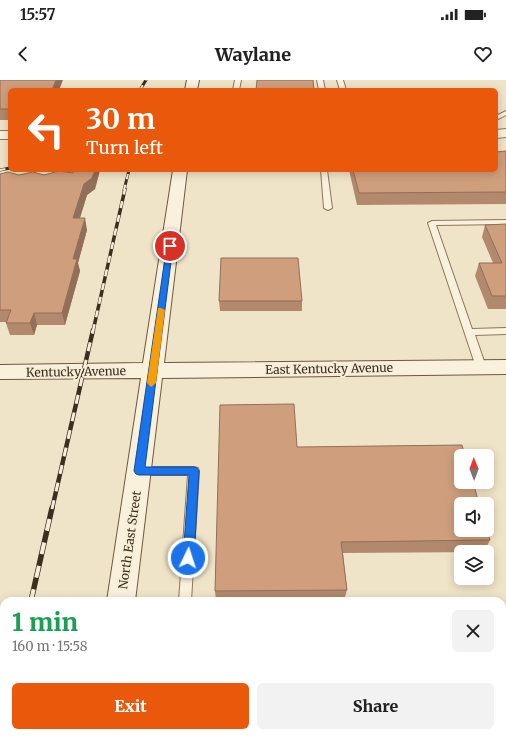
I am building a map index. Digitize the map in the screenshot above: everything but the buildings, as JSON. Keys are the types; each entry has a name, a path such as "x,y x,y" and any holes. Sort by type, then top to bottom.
{"main road":[{"name":"North East Street","path":"122,597 180,172"},
{"name":"East Kentucky Avenue","path":"153,371 506,367"},
{"name":"Kentucky Avenue","path":"0,372 153,371"}],"lane":[{"path":"324,172 328,208"},
{"path":"481,367 432,223 506,222"},
{"path":"469,332 506,331"},
{"path":"139,471 194,471 186,597"}],"railway":[{"path":"141,88 146,80"},
{"path":"0,170 8,168"},
{"path":"124,190 128,172"},
{"path":"93,331 125,189"},
{"path":"52,509 93,330"},
{"path":"32,597 52,508"}],"slow traffic":[{"path":"151,383 161,310"}],"route":[{"path":"170,246 139,471 194,471 188,558"}]}
